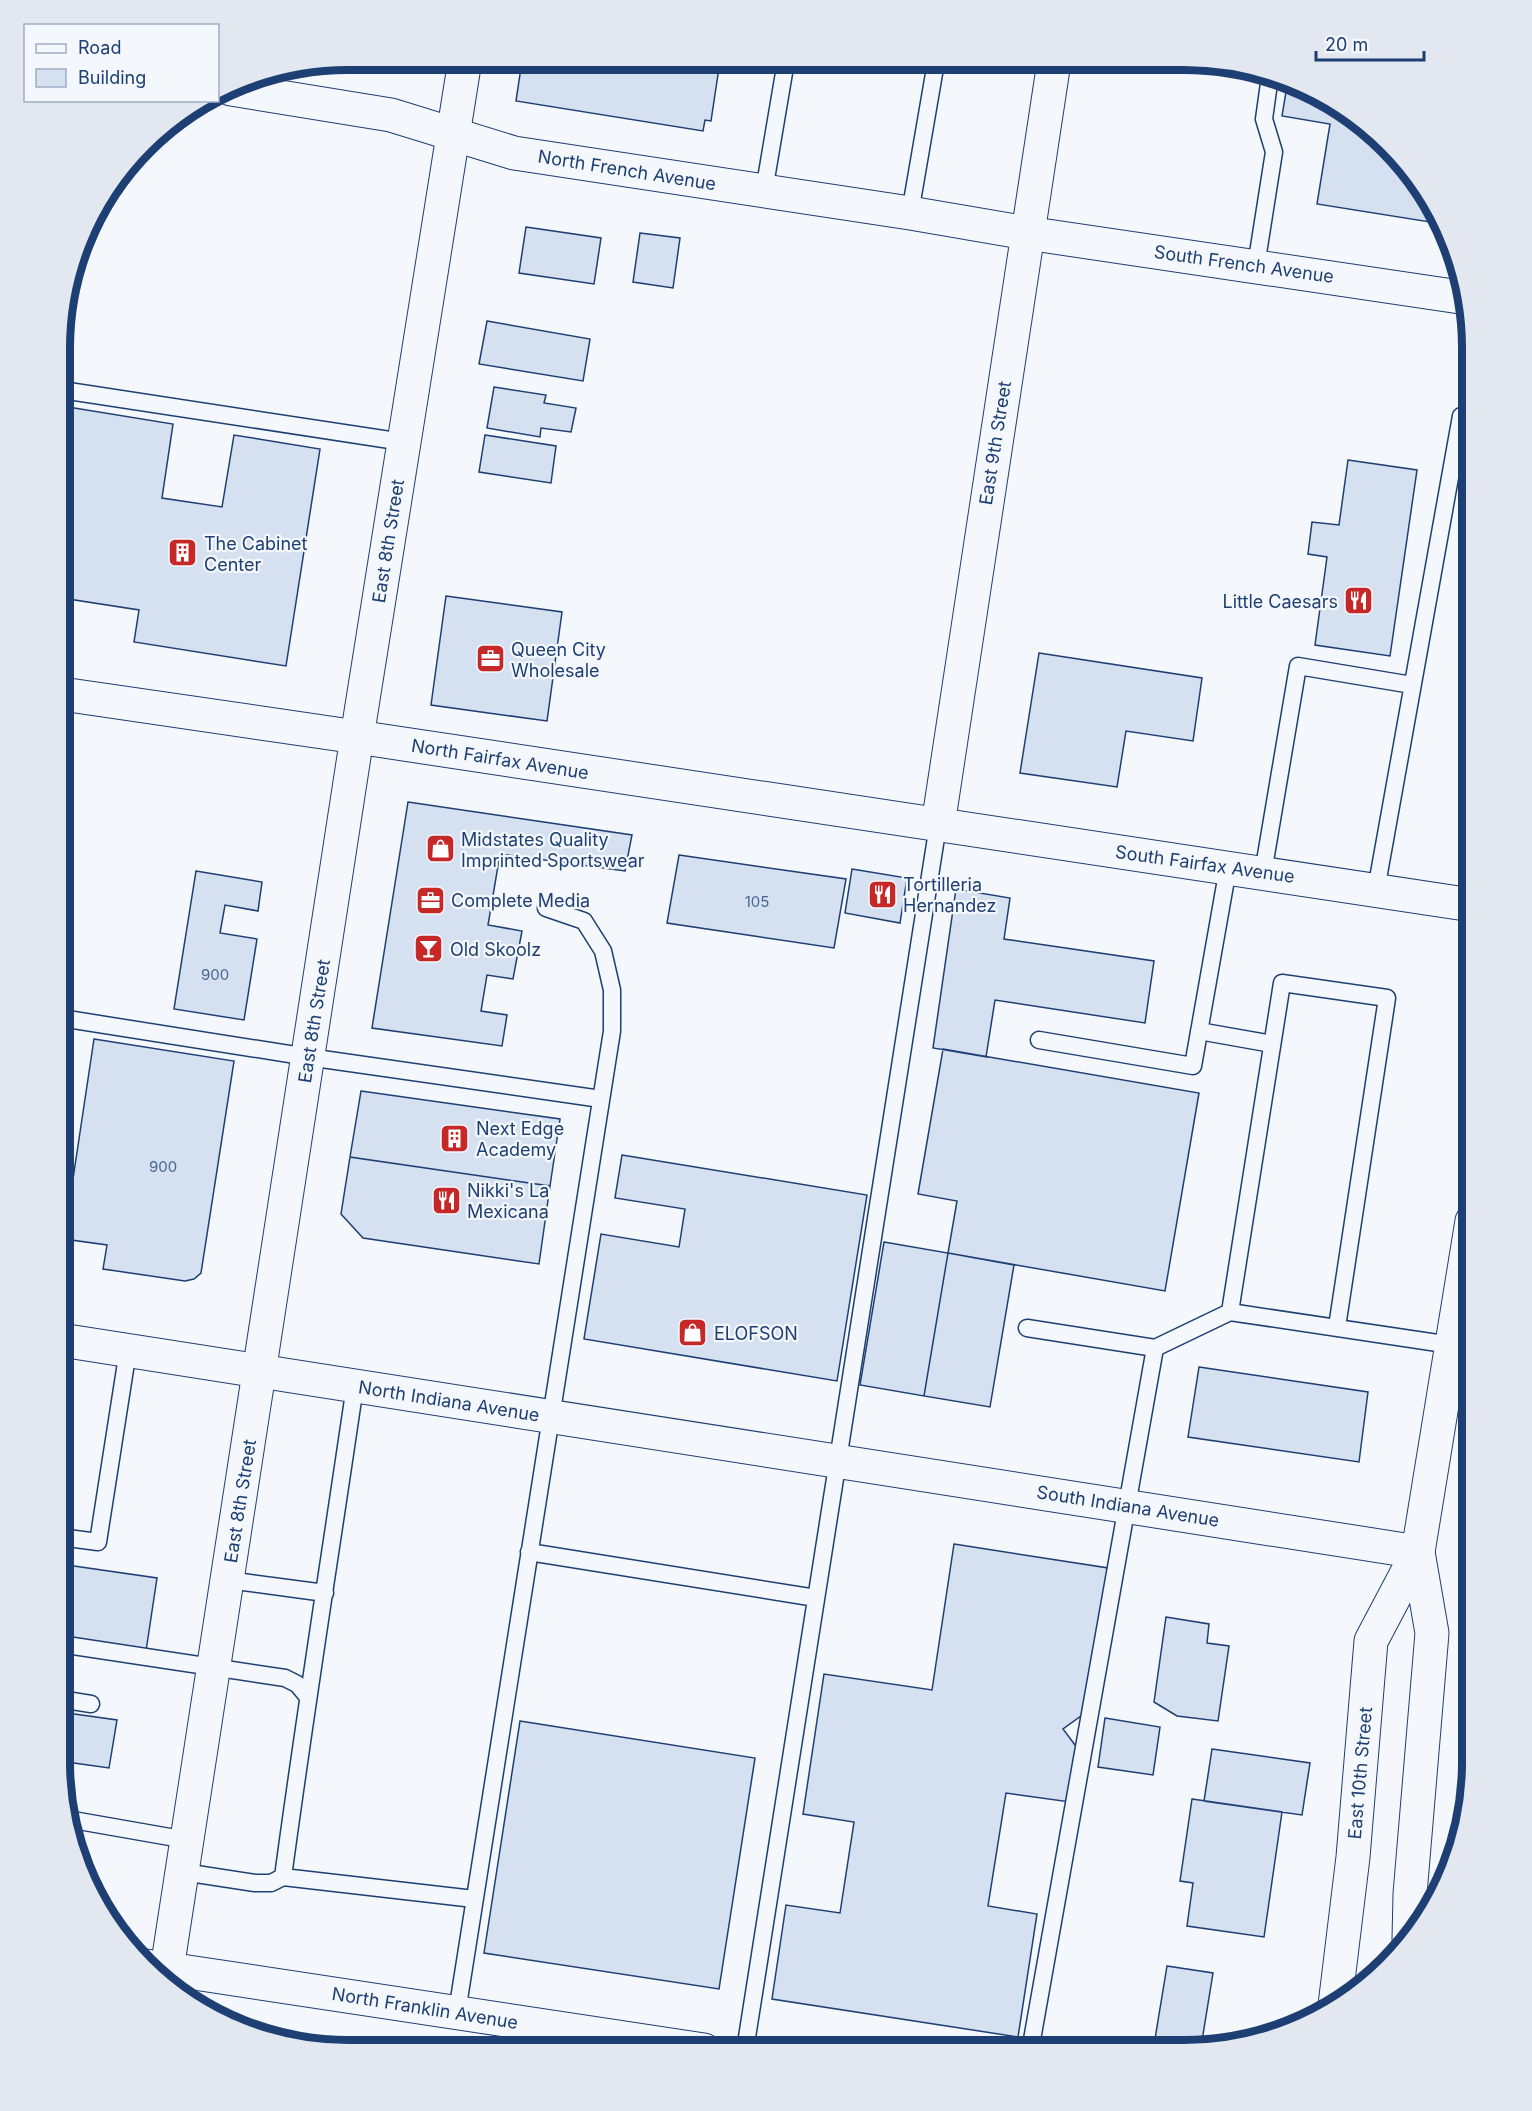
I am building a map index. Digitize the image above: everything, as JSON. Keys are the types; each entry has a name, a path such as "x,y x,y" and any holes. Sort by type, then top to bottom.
{"street":[{"name":"East 8th Street","path":"161,1967 183,1872 357,737 463,70"},
{"name":"East 9th Street","path":"938,825 1053,70"},
{"name":"North French Avenue","path":"244,91 391,115 514,153 1027,233"},
{"name":"South French Avenue","path":"1027,233 1456,296"},
{"name":"North Fairfax Avenue","path":"70,695 938,825"},
{"name":"South Fairfax Avenue","path":"938,825 1462,903"},
{"name":"East 10th Street","path":"1336,1995 1353,1857 1371,1641 1418,1552 1462,1280"},
{"name":"North Indiana Avenue","path":"70,1341 837,1461"},
{"name":"South Indiana Avenue","path":"837,1461 1418,1552"},
{"name":"East 10th Street","path":"1409,1925 1432,1633 1418,1552"},
{"name":"North Franklin Avenue","path":"167,1973 637,2040"}],"lane":[{"path":"764,191 784,70"},
{"path":"910,213 935,70"},
{"path":"1256,266 1274,152 1264,119 1269,84"},
{"path":"70,391 403,442"},
{"path":"1376,890 1462,416"},
{"path":"1263,873 1298,666 1412,685"},
{"path":"747,2040 938,825"},
{"path":"1039,1040 1193,1066 1228,868"},
{"path":"457,2013 612,1021 612,990 603,951 585,921 546,908"},
{"path":"1230,1312 1282,982 1387,998 1337,1327"},
{"path":"70,1019 308,1057 601,1099"},
{"path":"1199,1031 1272,1044"},
{"path":"1027,1328 1155,1348 1230,1312 1451,1345"},
{"path":"1032,2040 1155,1348"},
{"path":"70,1538 98,1542 128,1350"},
{"path":"283,1877 307,1696 325,1593 355,1386"},
{"path":"529,1552 816,1598"},
{"path":"228,1580 325,1593"},
{"path":"70,1646 285,1678 297,1684 307,1696"},
{"path":"70,1701 91,1704"},
{"path":"77,1821 187,1840"},
{"path":"183,1872 255,1883 271,1883 283,1877 474,1899"}],"building":[{"path":"521,70 719,70 711,121 705,120 703,131 516,101"},
{"path":"1286,90 1338,117 1367,140 1392,165 1415,194 1431,222 1317,204 1330,124 1282,116"},
{"path":"526,227 601,238 594,284 519,273"},
{"path":"640,233 680,238 673,288 633,282"},
{"path":"487,321 590,339 583,381 479,364"},
{"path":"494,387 546,395 544,403 576,408 571,432 541,428 540,437 487,428"},
{"name":"The Cabinet Center","path":"70,407 173,424 162,498 222,507 234,435 320,449 286,666 134,642 139,610 70,599"},
{"path":"485,435 556,446 551,483 479,472"},
{"name":"Little Caesars","path":"1348,460 1417,470 1390,656 1315,645 1327,557 1308,554 1312,522 1339,525"},
{"path":"446,596 562,612 547,721 431,705"},
{"path":"1039,653 1202,678 1193,741 1126,731 1117,787 1020,773"},
{"path":"408,802 632,835 625,871 500,854 488,925 522,931 513,979 487,975 481,1011 507,1015 502,1046 372,1028"},
{"path":"679,855 846,879 834,948 667,923"},
{"path":"852,869 907,878 900,923 845,913"},
{"path":"196,871 262,882 258,911 225,905 220,933 257,939 244,1020 174,1009"},
{"path":"956,889 1010,898 1004,939 1154,961 1145,1023 995,1000 986,1057 933,1048"},
{"path":"94,1039 234,1061 201,1273 194,1279 185,1281 103,1269 107,1245 70,1240 70,1199"},
{"path":"943,1049 1199,1093 1165,1291 948,1253 957,1201 918,1194"},
{"name":"Next Edge Academy","path":"361,1091 560,1119 550,1186 350,1157"},
{"path":"622,1155 867,1195 837,1381 584,1339 601,1234 679,1247 685,1209 615,1198"},
{"name":"Nikki's La Mexicana","path":"350,1157 550,1186 539,1264 363,1238 341,1214"},
{"path":"884,1242 948,1253 924,1396 860,1385"},
{"path":"948,1253 1014,1265 990,1407 924,1396"},
{"path":"1199,1367 1368,1392 1359,1462 1188,1437"},
{"path":"954,1544 1108,1568 1085,1713 1063,1729 1078,1749 1070,1802 1006,1793 988,1906 1037,1914 1018,2037 772,1999 786,1905 840,1913 854,1822 803,1814 824,1674 932,1690"},
{"path":"70,1565 157,1578 146,1651 70,1640"},
{"path":"1166,1617 1209,1624 1207,1643 1229,1646 1218,1721 1177,1716 1154,1702"},
{"path":"70,1713 117,1720 109,1768 70,1762"},
{"path":"1105,1718 1160,1727 1153,1775 1098,1767"},
{"path":"520,1721 755,1758 719,1989 484,1953"},
{"path":"1212,1749 1310,1763 1302,1815 1204,1801"},
{"path":"1192,1799 1282,1812 1264,1937 1187,1926 1193,1883 1180,1881"},
{"path":"1167,1966 1213,1973 1202,2040 1155,2040"}],"place":[{"name":"The Cabinet Center","path":"183,553"},
{"name":"Little Caesars","path":"1359,601"},
{"name":"Queen City Wholesale","path":"490,659"},
{"name":"Midstates Quality Imprinted Sportswear","path":"440,849"},
{"name":"Tortilleria Hernandez","path":"882,894"},
{"name":"Complete Media","path":"430,900"},
{"name":"Old Skoolz","path":"429,949"},
{"name":"Next Edge Academy","path":"455,1138"},
{"name":"Nikki's La Mexicana","path":"446,1200"},
{"name":"ELOFSON","path":"693,1333"}]}
